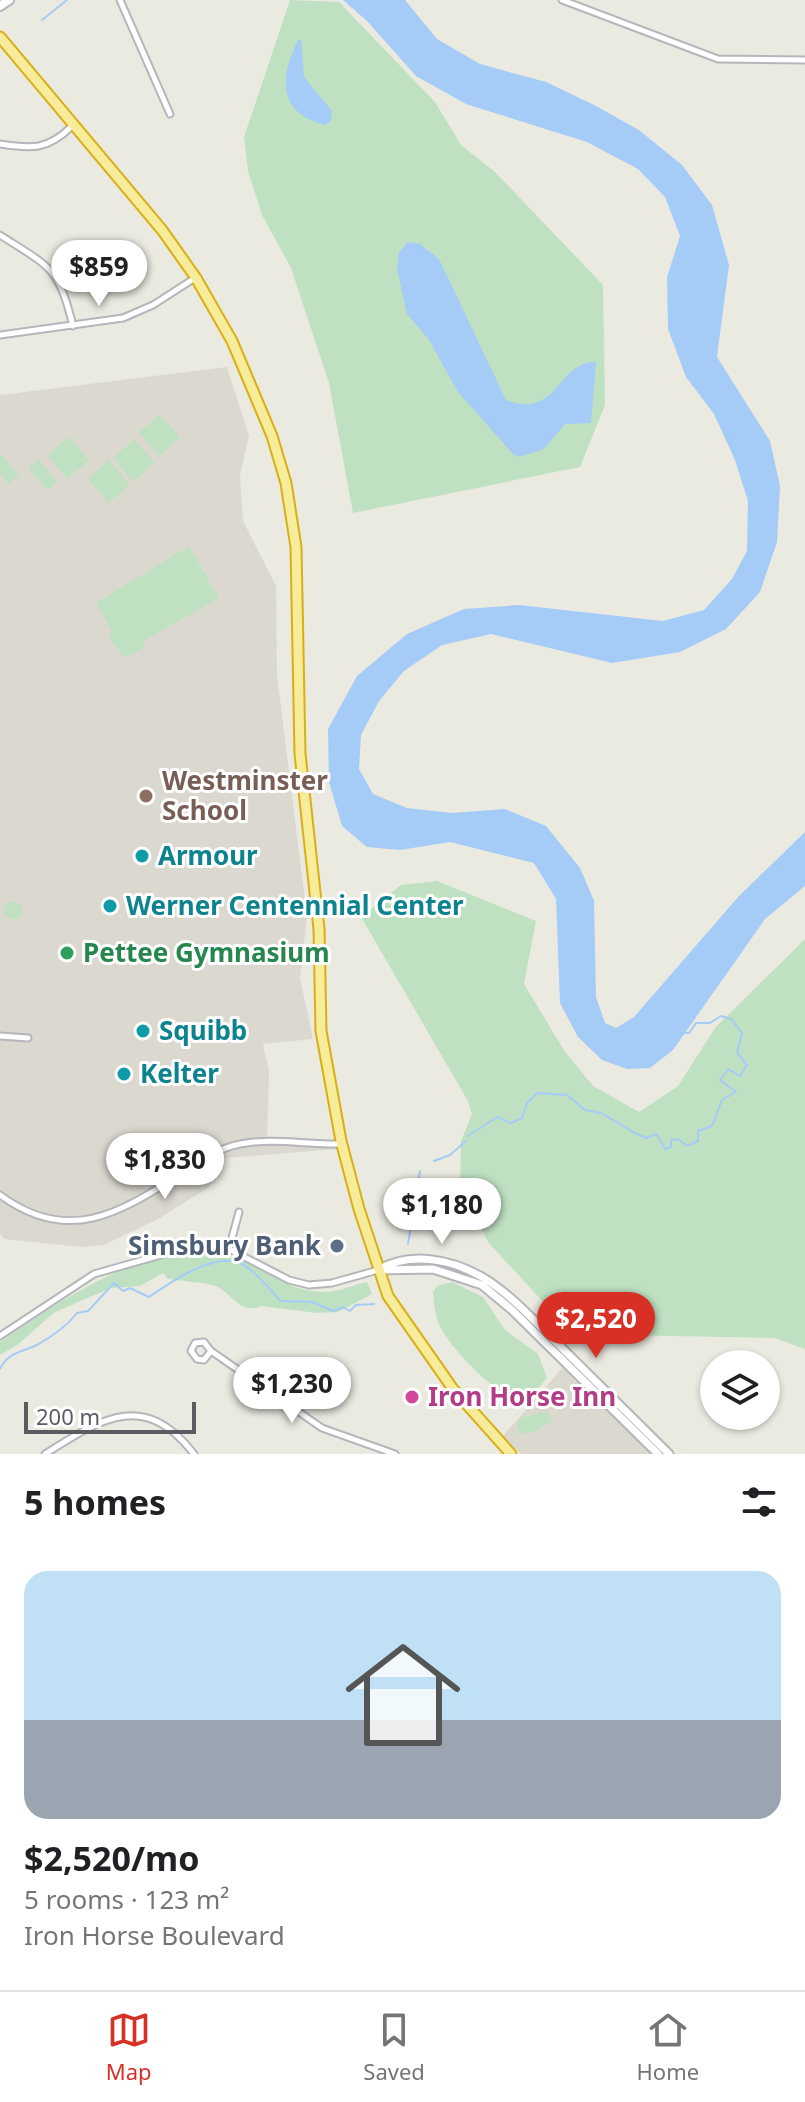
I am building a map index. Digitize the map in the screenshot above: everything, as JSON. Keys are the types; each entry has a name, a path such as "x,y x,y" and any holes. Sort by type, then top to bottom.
{"highway":[{"path":"0,37 162,230 196,278 232,341 258,397 286,483 296,547 300,754 319,929 321,1031 341,1144 388,1296 421,1347 479,1421 511,1454"}],"main road":[{"path":"0,6 9,0"}],"street":[{"path":"120,0 170,114"},
{"path":"562,0 718,59 805,60"},
{"path":"0,144 38,149 56,141 72,126"},
{"path":"0,235 57,276 67,297 73,326"},
{"path":"0,335 73,326 140,312 196,278"},
{"path":"0,1036 28,1038"},
{"path":"0,1195 44,1217 90,1220 125,1209 226,1148 263,1140 302,1146 341,1144"},
{"path":"229,1249 239,1212"},
{"path":"0,1336 82,1280 107,1268 189,1247 229,1249 289,1280 309,1285 332,1283 378,1270 395,1260 417,1259 460,1267 485,1279 546,1332 669,1454"},
{"path":"378,1270 433,1269 482,1285 512,1310 658,1454"},
{"path":"211,1351 322,1428 395,1454"},
{"path":"45,1454 109,1417 130,1414 169,1427 194,1454"}],"shaded area":[{"name":"Westminster School","path":"227,367 249,436 240,475 243,521 276,586 277,674 307,917 300,978 313,1039 263,1044 269,1071 267,1145 336,1140 337,1149 225,1158 208,1188 158,1219 104,1245 81,1247 4,1239 0,1234 0,395"},
{"path":"564,1366 653,1454 521,1454 502,1437"}],"green space":[{"path":"290,0 339,2 435,102 461,145 495,172 603,285 605,405 580,467 353,513 329,383 291,268 262,215 248,171 244,137"},
{"path":"160,414 180,438 159,456 139,432"},
{"path":"69,437 89,460 68,479 47,455"},
{"path":"134,439 155,463 133,482 113,458"},
{"path":"0,453 19,475 8,484 0,475"},
{"path":"38,459 57,481 48,490 28,469"},
{"path":"109,460 130,485 108,503 88,479"},
{"path":"189,546 219,598 143,641 145,647 124,658 108,636 112,632 96,603"},
{"path":"437,881 536,921 524,984 565,1052 593,1086 639,1112 678,1086 715,1028 805,939 805,1349 775,1338 616,1335 546,1305 488,1242 460,1188 461,1141 472,1114 468,1101 361,917 401,885"},
{"path":"9,901 17,901 22,910 20,917 9,919 4,914 4,906"},
{"path":"211,1250 240,1259 294,1287 329,1292 367,1282 372,1294 338,1312 317,1313 261,1306 248,1308 218,1287 167,1278 163,1273 140,1286 111,1288 55,1312 16,1346 0,1355 0,1342 99,1280 152,1260"},
{"path":"452,1282 483,1297 505,1330 538,1354 547,1378 527,1396 518,1398 498,1389 475,1370 446,1336 437,1320 433,1292 437,1286"},
{"path":"548,1412 553,1420 533,1433 519,1433 517,1424 521,1418"}],"water":[{"path":"343,0 405,0 437,39 480,64 546,82 639,130 682,165 712,205 729,265 717,357 770,441 780,486 777,542 760,592 726,629 680,652 612,663 491,634 442,645 404,671 379,701 361,735 359,769 373,794 407,808 452,813 505,809 546,826 580,868 594,901 596,997 605,1023 616,1028 634,1017 739,896 805,832 805,886 765,919 673,1050 650,1068 627,1069 602,1060 578,1037 560,1003 556,899 534,863 450,842 400,850 367,847 342,826 329,782 328,729 357,676 407,634 464,609 519,605 663,621 704,610 732,579 747,551 748,501 735,460 714,414 686,377 668,329 667,277 680,236 665,197 638,169 587,142 466,104 416,76 367,21"},
{"path":"298,40 301,40 304,77 332,111 331,121 325,125 298,112 287,93 288,68"},
{"path":"408,242 420,244 439,259 506,400 523,404 537,402 547,397 573,370 596,362 591,423 565,424 544,449 519,457 513,454 458,392 429,340 407,314 397,269 399,252"}],"waterway":[{"path":"42,20 67,0"},
{"path":"468,1136 497,1117 511,1123 522,1118 527,1103 537,1093 567,1095 585,1110 601,1113 646,1138 657,1134 665,1149 671,1147 671,1140 678,1139 687,1146 698,1141 698,1131 712,1126 722,1100 736,1092 720,1080 728,1069 740,1076 747,1065 737,1053 742,1033 731,1019 721,1016 710,1023 696,1023 689,1033 684,1033"},
{"path":"434,1161 450,1155 466,1141"},
{"path":"408,1244 420,1171"},
{"path":"0,1369 11,1356 48,1338 77,1313 88,1311 114,1283 123,1291 130,1288 149,1297 193,1270 217,1262 229,1261 246,1266 281,1301 312,1302 333,1311 343,1307 350,1311 356,1305 374,1304"}],"place":[{"name":"Westminster School","path":"146,796"},
{"name":"Armour","path":"142,856"},
{"name":"Werner Centennial Center","path":"110,906"},
{"name":"Pettee Gymnasium","path":"67,953"},
{"name":"Squibb","path":"143,1031"},
{"name":"Kelter","path":"124,1074"},
{"name":"Simsbury Bank","path":"337,1246"},
{"name":"Iron Horse Inn","path":"412,1397"}]}
